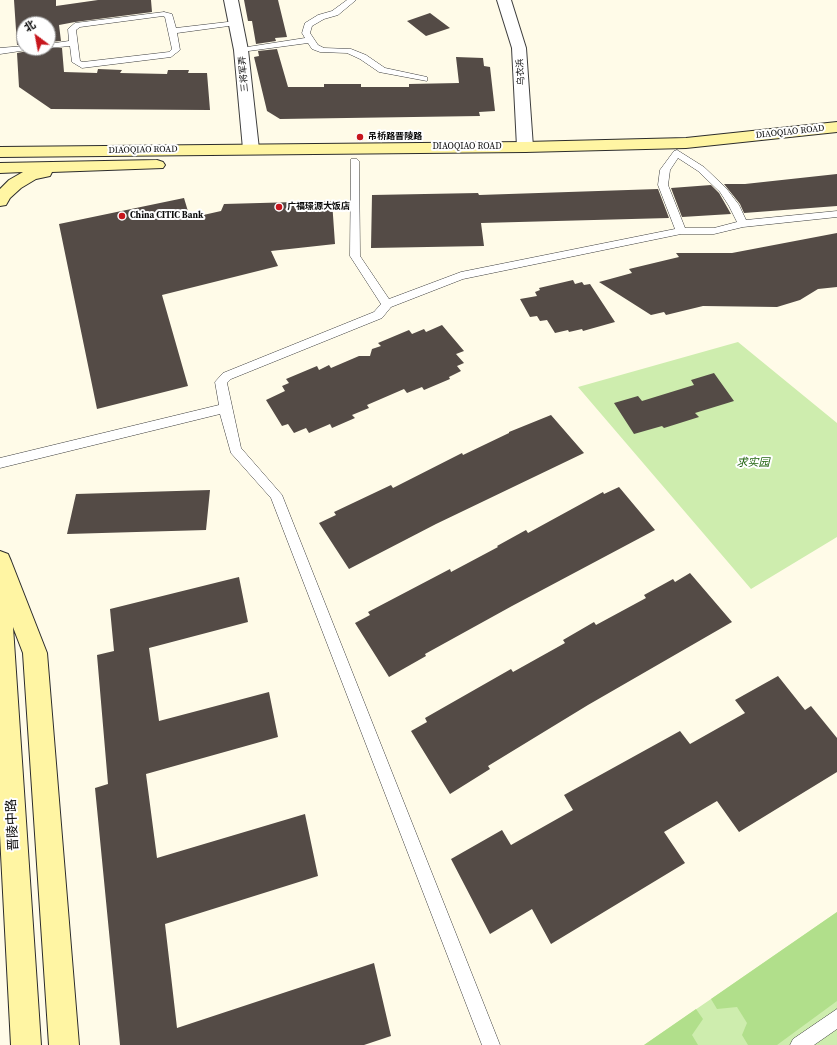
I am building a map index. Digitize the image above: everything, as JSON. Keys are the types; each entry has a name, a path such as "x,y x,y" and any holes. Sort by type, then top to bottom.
{"main road":[{"name":"DIAOQIAO ROAD","path":"0,152 525,147 686,143 837,127"},
{"name":"DIAOQIAO ROAD","path":"0,168 677,154 837,138"},
{"path":"0,201 3,195 15,184 31,175 63,167"},
{"path":"0,561 35,653 64,1045"},
{"name":"晋陵中路","path":"0,604 26,1045"}],"street":[{"name":"三将军弄","path":"231,0 241,50 251,149"},
{"name":"乌衣浜","path":"504,0 519,48 525,147"}],"lane":[{"path":"352,0 335,13 321,17 308,25 306,33 315,47 323,50 348,51 363,57 382,70 424,79"},
{"path":"164,14 169,16 176,50 171,54 82,65 76,62 73,44 72,29 78,25 164,14"},
{"path":"172,31 236,23"},
{"path":"241,50 310,40"},
{"path":"56,45 73,44"},
{"path":"0,51 16,49"},
{"path":"681,231 669,204 663,185 665,170 677,154 701,169 723,190 734,205 743,224"},
{"path":"354,161 355,256 388,304"},
{"path":"491,1045 276,495 235,450 225,408 221,382 227,376 378,315 388,304 461,276 681,231 714,231 743,224 837,214"},
{"path":"0,463 225,408"},
{"path":"799,1045 837,1018"}],"green space":[{"name":"求实园","path":"738,342 837,423 837,537 751,589 578,387"},
{"path":"837,912 837,1045 644,1045 711,999"},
{"path":"837,912 837,1001 777,1045 748,1045 742,1035 747,1023 737,1007 717,1009 711,999"},
{"path":"696,1009 703,1019 692,1035 698,1045 644,1045"}],"building":[{"path":"14,0 56,0 56,6 98,0 151,0 152,12 59,25 61,41 56,41 56,16 16,16 16,30"},
{"path":"244,0 278,0 287,37 275,38 276,41 256,44 252,21 248,21"},
{"path":"430,13 450,28 426,36 407,21"},
{"path":"56,48 62,48 64,72 97,73 98,69 122,70 120,73 167,74 168,70 189,70 188,73 207,73 210,110 51,109 19,87 17,56 56,56"},
{"path":"277,49 288,87 324,87 324,84 361,84 361,87 409,87 409,84 459,83 456,57 483,58 484,66 490,67 495,111 479,112 480,116 280,119 267,111 254,57 259,56 258,51"},
{"path":"837,174 837,206 744,213 740,204 724,184 745,184"},
{"path":"711,185 719,193 731,214 682,217 671,188"},
{"path":"658,189 669,218 481,223 484,246 371,248 372,195 478,193 479,195"},
{"path":"184,198 190,218 221,211 224,204 332,201 335,244 271,251 278,266 162,295 188,386 97,409 59,224"},
{"path":"837,233 837,287 818,289 800,300 777,307 703,306 666,315 664,312 651,315 599,282 632,273 629,269 679,257 676,253 732,253"},
{"path":"573,280 575,284 582,282 584,285 590,284 615,322 583,331 582,329 569,332 568,330 555,333 547,320 540,321 537,316 530,317 520,299 537,296 535,292 540,290 539,288"},
{"path":"442,325 464,351 456,354 464,363 457,366 461,371 449,377 450,379 424,390 422,387 407,393 404,389 367,405 369,408 352,415 355,418 332,428 330,424 309,433 306,428 294,433 288,424 282,426 266,400 285,391 282,386 289,383 286,379 317,366 319,370 329,365 331,368 359,356 370,356 372,349 381,346 378,343 409,330 412,334 424,329 426,332"},
{"path":"714,373 734,401 695,413 699,417 664,428 662,426 634,434 614,403 638,396 642,401 694,385 691,380"},
{"path":"551,415 584,453 436,524 349,569 319,523 336,515 334,512 391,485 393,488 462,453 463,455 509,432"},
{"path":"619,487 655,530 425,654 426,656 389,677 355,623 370,615 368,612 450,569 451,572 526,530 528,533 603,492 604,494"},
{"path":"210,490 206,530 67,534 76,494"},
{"path":"690,573 732,622 588,705 488,766 490,769 450,794 411,731 427,722 425,718 511,669 513,672 565,643 563,640 594,622 596,625 646,598 644,595 673,579 675,582"},
{"path":"239,577 248,622 149,648 159,721 269,692 278,737 146,774 157,858 305,814 318,876 165,924 177,1028 374,963 391,1036 364,1045 120,1045 95,788 108,784 97,655 114,651 110,609"},
{"path":"778,676 805,710 811,706 837,738 837,772 739,832 717,801 664,832 685,863 551,944 532,909 490,934 451,859 502,830 511,845 573,810 564,795 680,731 690,744 745,713 735,700"}],"place":[{"name":"吊桥路晋陵路","path":"360,137"},
{"name":"广福璟源大饭店","path":"279,207"},
{"name":"China CITIC Bank","path":"122,216"}]}
